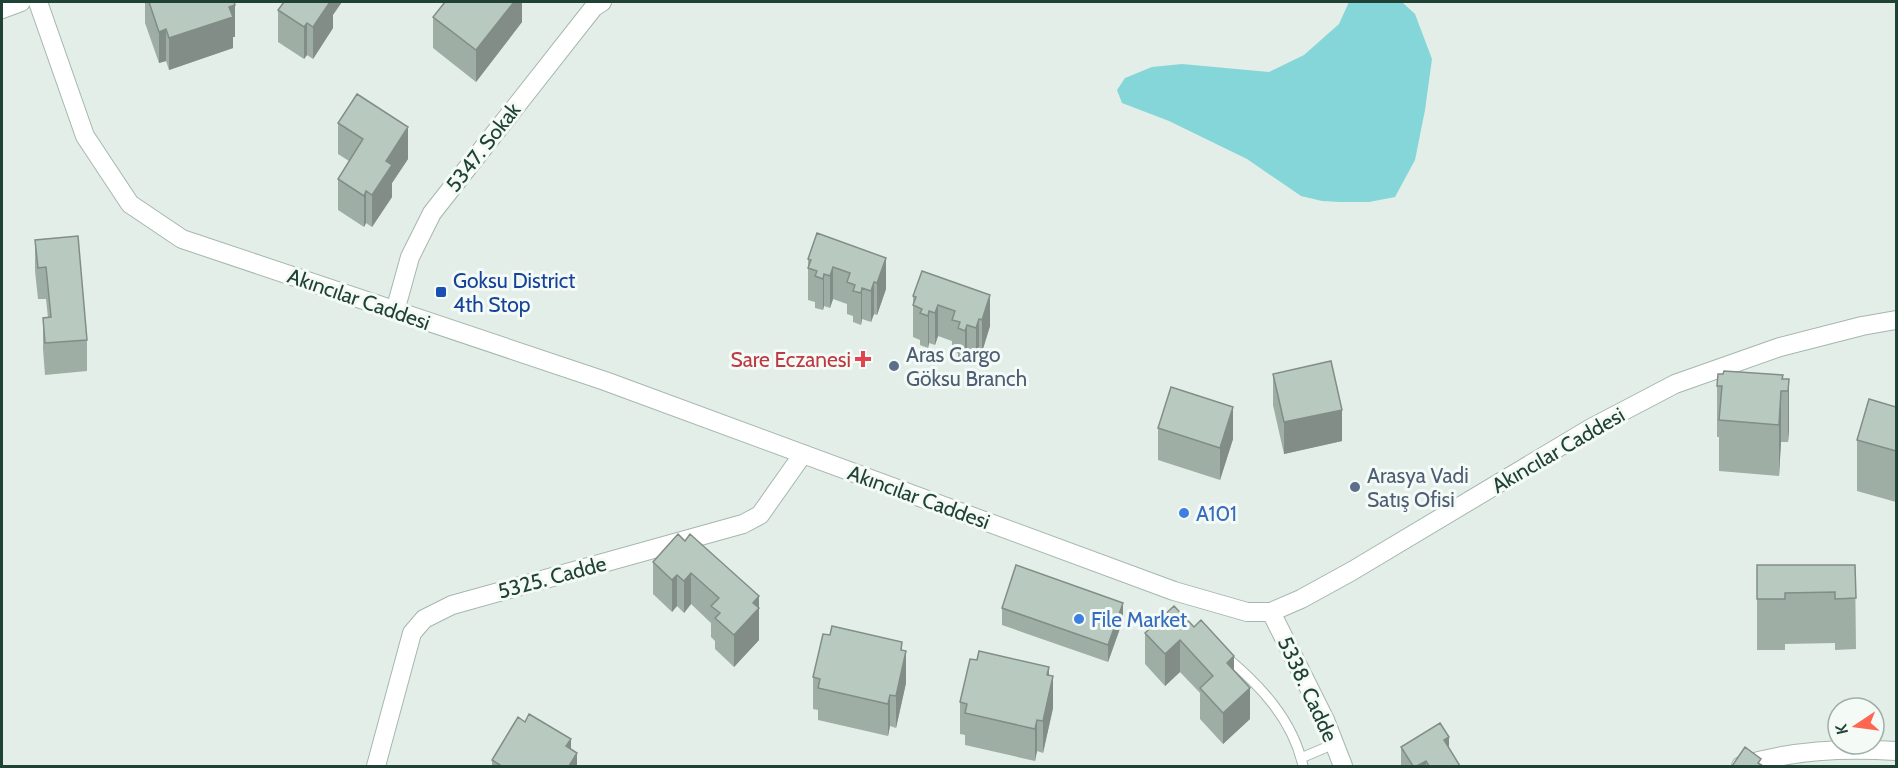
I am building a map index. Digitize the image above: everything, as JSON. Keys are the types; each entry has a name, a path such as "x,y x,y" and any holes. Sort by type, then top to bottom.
{"street":[{"path":"2,9 21,2"},
{"name":"Akıncılar Caddesi","path":"38,2 85,136 130,204 182,239 605,381 1174,591 1247,612 1271,612 1301,599 1352,571 1590,428 1675,384 1780,348 1862,326 1896,320"},
{"name":"5347. Sokak","path":"395,311 410,257 432,213 594,7 602,2"},
{"name":"5325. Cadde","path":"376,766 412,633 424,619 452,605 743,524 760,515 803,454"},
{"name":"5338. Cadde","path":"1271,612 1325,720 1343,766"},
{"path":"1741,766 1796,753 1855,748 1896,751"}],"lane":[{"path":"1220,652 1260,687 1273,703 1299,748 1302,762 1334,744"}],"water":[{"path":"1349,2 1402,2 1415,14 1432,59 1415,160 1395,197 1369,202 1340,202 1301,196 1247,159 1169,121 1122,103 1117,90 1125,78 1152,67 1182,64 1269,72 1304,55 1339,24"}],"building":[{"path":"149,2 234,2 235,5 229,7 233,17 169,38 166,29 159,32"},
{"path":"284,2 330,2 313,27 307,23 304,27 278,10"},
{"path":"445,2 514,2 476,50 433,17"},
{"path":"357,94 408,127 386,161 392,165 372,195 366,191 364,196 338,179 363,139 338,123"},
{"path":"817,233 886,258 877,283 874,282 871,291 862,288 861,293 853,291 855,285 847,282 850,273 833,267 830,276 824,274 823,279 815,276 817,271 808,268 811,260 808,259"},
{"path":"78,236 87,340 45,343 43,318 51,317 46,267 38,268 35,240"},
{"path":"922,271 990,295 982,320 979,319 976,328 967,325 965,331 958,328 960,322 952,320 955,311 938,305 935,313 929,311 928,316 920,313 922,309 913,305 916,297 913,296"},
{"path":"1331,361 1342,410 1284,422 1273,374"},
{"path":"1724,371 1783,375 1782,379 1789,379 1788,391 1781,391 1779,425 1719,420 1722,386 1717,386 1718,374 1723,374"},
{"path":"1171,387 1233,407 1220,448 1158,428"},
{"path":"1869,399 1896,407 1896,451 1857,440"},
{"path":"678,534 685,541 690,534 759,596 753,603 759,608 734,635 715,618 720,613 711,606 719,598 691,573 684,581 677,575 672,580 653,562"},
{"path":"1016,565 1123,603 1108,645 1002,608"},
{"path":"1757,565 1855,565 1856,598 1835,599 1835,592 1785,593 1785,599 1757,599"},
{"path":"1174,606 1194,627 1201,620 1234,656 1227,663 1250,688 1223,713 1200,688 1213,676 1180,640 1165,654 1145,633"},
{"path":"832,626 902,642 901,650 906,651 896,696 890,695 888,704 818,688 820,679 813,677 823,634 830,635"},
{"path":"979,651 1049,667 1047,675 1053,676 1043,721 1037,720 1035,729 965,713 967,704 960,702 970,659 977,660"},
{"path":"529,714 571,739 566,746 577,753 569,766 499,766 492,760 518,717 525,722"},
{"path":"1440,723 1449,737 1444,740 1460,766 1429,766 1426,761 1413,766 1401,747"},
{"path":"1745,747 1761,759 1758,763 1763,766 1732,766"}],"place":[{"name":"Goksu District 4th Stop","path":"441,292"},
{"name":"Sare Eczanesi","path":"863,359"},
{"name":"Aras Cargo Göksu Branch","path":"894,366"},
{"name":"Arasya Vadi Satış Ofisi","path":"1355,487"},
{"name":"A101","path":"1184,513"},
{"name":"File Market","path":"1079,619"}]}
